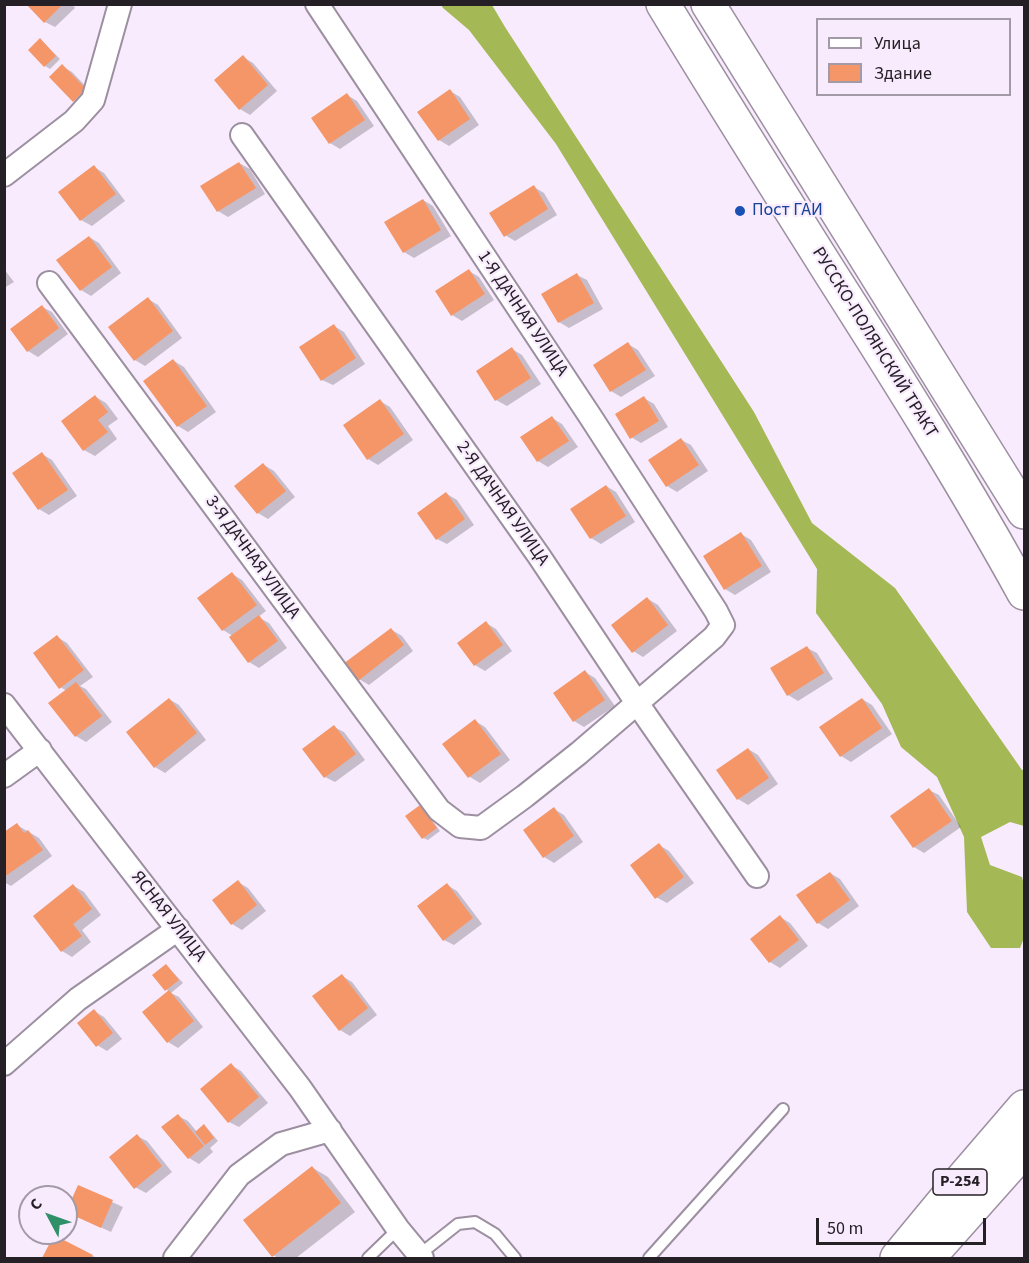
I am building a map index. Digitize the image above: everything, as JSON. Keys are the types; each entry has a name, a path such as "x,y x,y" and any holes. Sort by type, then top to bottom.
{"main road":[{"name":"РУССКО-ПОЛЯНСКИЙ ТРАКТ","path":"663,4 924,421 1024,593"},
{"name":"РУССКО-ПОЛЯНСКИЙ ТРАКТ","path":"708,4 1024,512"},
{"path":"995,540 1024,609"},
{"path":"963,1178 1024,1098"},
{"name":"Р-254","path":"897,1258 1024,1107"},
{"name":"Р-254","path":"930,1258 1024,1150"},
{"path":"930,1258 1024,1167"}],"street":[{"path":"4,175 74,121 93,100 120,4"},
{"name":"1-Я ДАЧНАЯ УЛИЦА","path":"317,4 590,416 723,625 714,637 638,703"},
{"name":"2-Я ДАЧНАЯ УЛИЦА","path":"242,135 539,556 757,876"},
{"name":"3-Я ДАЧНАЯ УЛИЦА","path":"49,283 439,810 460,826 481,828 525,796 638,703"},
{"name":"ЯСНАЯ УЛИЦА","path":"4,705 300,1088 420,1257"},
{"path":"4,776 40,750"},
{"path":"4,1064 78,999 178,929"},
{"path":"175,1258 239,1175 282,1144 330,1130"}],"lane":[{"path":"649,1258 783,1109"},
{"path":"420,1257 458,1224 475,1222 495,1234 515,1258"},
{"path":"368,1258 398,1229"}],"green space":[{"path":"441,5 492,5 754,412 812,523 895,588 1024,770 1024,826 1010,822 981,837 990,865 1022,877 1024,938 1020,948 991,948 967,912 964,837 937,777 901,747 882,704 816,613 817,569 556,144 469,30"}],"building":[{"path":"26,4 63,4 44,23"},
{"path":"40,38 56,56 44,67 28,50"},
{"path":"243,55 268,85 239,110 214,80"},
{"path":"62,64 86,89 73,102 49,77"},
{"path":"450,89 470,119 438,141 417,112"},
{"path":"347,93 365,120 329,144 311,118"},
{"path":"239,162 256,188 217,212 200,186"},
{"path":"94,165 116,194 80,221 58,192"},
{"path":"534,185 548,209 504,237 489,213"},
{"path":"423,199 441,230 403,253 384,222"},
{"path":"89,236 112,267 80,291 56,260"},
{"path":"469,269 485,294 451,316 435,291"},
{"path":"577,273 594,303 558,323 541,294"},
{"path":"148,297 173,331 134,361 108,327"},
{"path":"42,305 59,328 27,352 10,329"},
{"path":"334,324 356,358 321,381 299,347"},
{"path":"628,342 646,370 610,392 593,365"},
{"path":"512,347 531,378 495,401 476,371"},
{"path":"173,359 207,406 177,427 143,381"},
{"path":"95,395 108,412 98,420 108,432 83,451 61,421"},
{"path":"644,396 659,421 630,439 615,414"},
{"path":"380,399 404,434 367,460 343,425"},
{"path":"552,416 569,441 537,462 520,437"},
{"path":"681,438 699,465 666,487 648,460"},
{"path":"42,452 68,490 38,510 12,473"},
{"path":"263,463 286,491 257,514 234,486"},
{"path":"606,485 626,516 590,539 570,509"},
{"path":"446,492 465,519 436,540 417,513"},
{"path":"741,532 762,566 724,590 703,556"},
{"path":"232,572 257,605 222,631 197,598"},
{"path":"647,597 668,625 632,653 611,625"},
{"path":"259,615 278,641 248,663 229,637"},
{"path":"486,621 503,645 474,666 457,643"},
{"path":"391,628 404,645 358,681 343,664"},
{"path":"57,635 84,670 59,689 33,653"},
{"path":"807,646 824,673 787,696 770,668"},
{"path":"585,670 605,700 573,722 553,693"},
{"path":"76,682 102,716 75,737 48,703"},
{"path":"169,698 197,733 154,768 126,732"},
{"path":"862,698 882,728 840,757 819,727"},
{"path":"475,719 501,754 468,778 442,744"},
{"path":"334,725 356,754 324,778 302,749"},
{"path":"748,748 769,778 737,800 716,770"},
{"path":"929,788 952,821 913,848 890,816"},
{"path":"420,805 437,828 422,839 405,816"},
{"path":"554,807 574,836 543,858 523,830"},
{"path":"17,823 24,833 28,830 43,850 4,877 4,832"},
{"path":"659,843 684,877 655,899 630,865"},
{"path":"830,872 850,900 817,924 796,895"},
{"path":"238,880 257,905 231,925 212,900"},
{"path":"447,883 473,918 443,941 417,906"},
{"path":"73,884 92,909 73,924 82,936 61,952 33,916"},
{"path":"780,915 799,940 769,963 750,939"},
{"path":"166,964 179,980 165,991 152,975"},
{"path":"342,974 368,1008 339,1031 312,996"},
{"path":"169,990 194,1021 167,1043 142,1012"},
{"path":"94,1009 113,1033 96,1047 77,1023"},
{"path":"231,1063 259,1097 228,1123 200,1089"},
{"path":"178,1114 204,1146 188,1159 161,1127"},
{"path":"204,1124 214,1138 205,1145 195,1132"},
{"path":"137,1134 162,1166 134,1189 109,1157"},
{"path":"312,1166 341,1203 272,1257 243,1220"},
{"path":"78,1185 113,1200 101,1228 78,1217"},
{"path":"49,1245 74,1245 93,1255 91,1258 42,1258"}],"place":[{"name":"Пост ГАИ","path":"740,211"}]}
